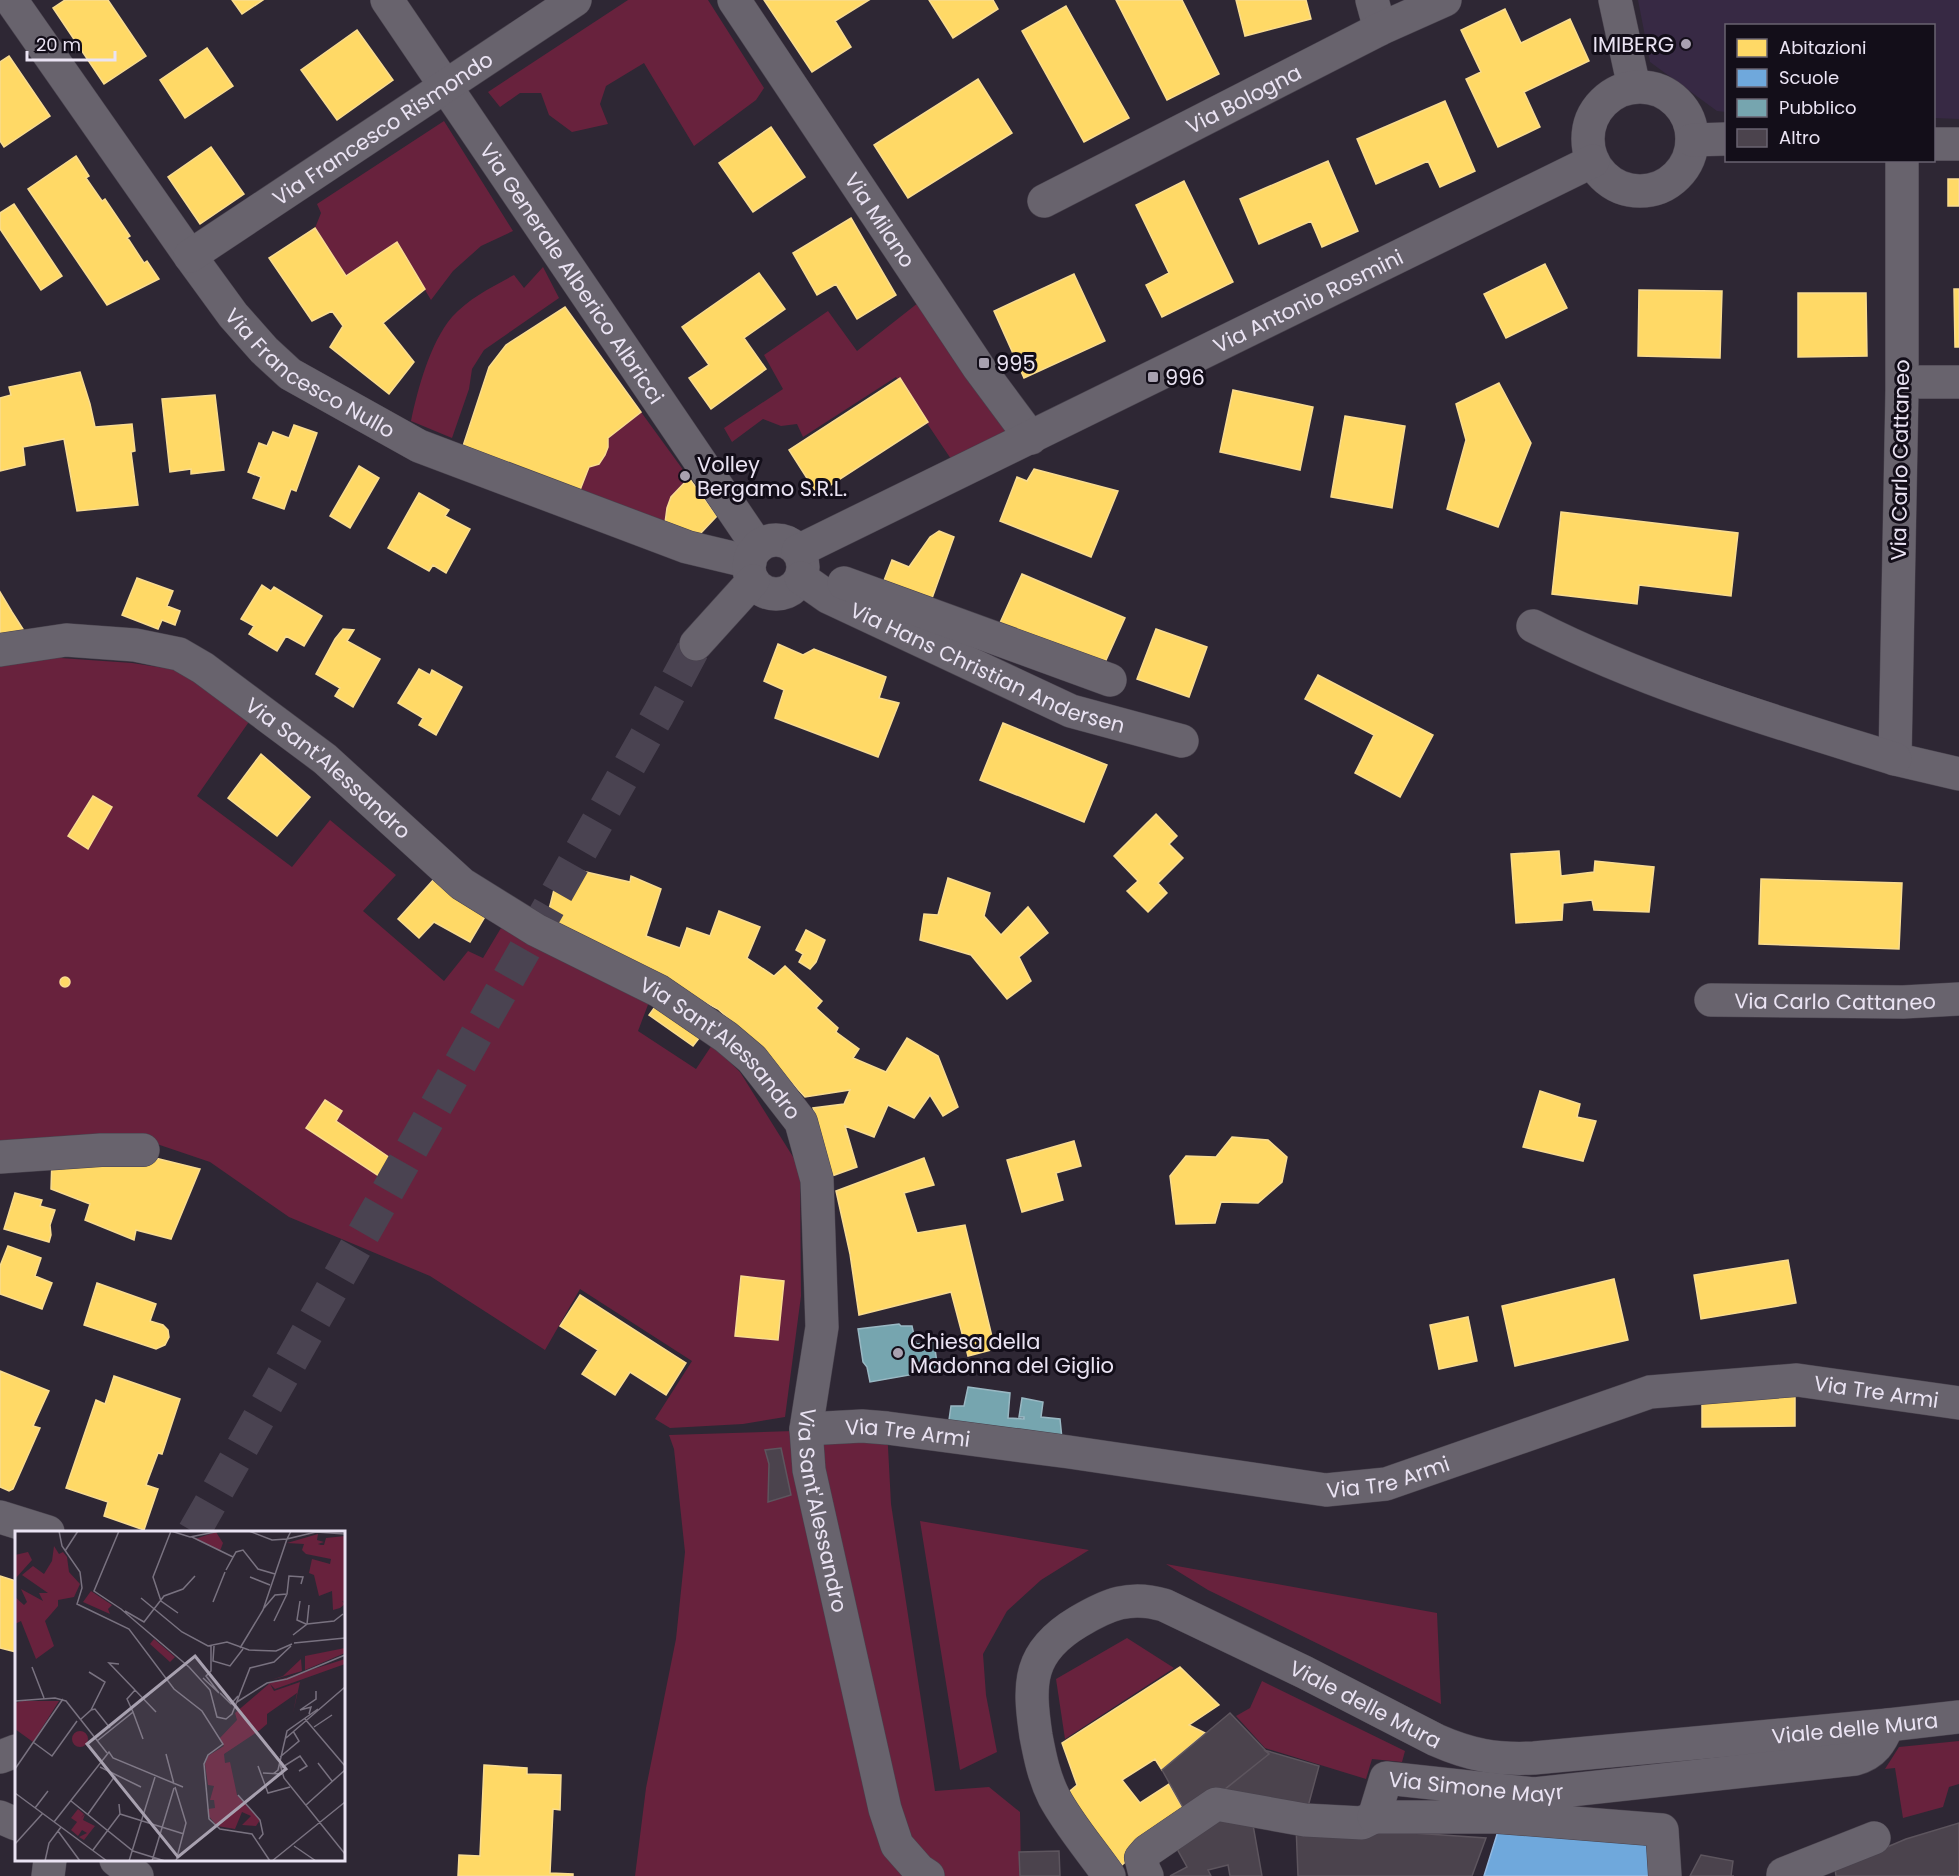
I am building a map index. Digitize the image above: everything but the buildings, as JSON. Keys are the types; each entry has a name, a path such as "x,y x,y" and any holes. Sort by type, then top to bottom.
{"street":[{"name":"Via Francesco Nullo","path":"11,0 233,315 264,350 290,374 419,446 687,547 754,563"},
{"name":"Via Generale Alberico Albricci","path":"387,0 754,563"},
{"name":"Via Francesco Rismondo","path":"190,256 446,88 575,0"},
{"name":"Via Milano","path":"734,0 979,368 1031,438"},
{"name":"Via Bologna","path":"1044,201 1376,14 1445,0"},
{"path":"1615,0 1634,87"},
{"path":"1634,87 1654,89 1672,98 1689,120 1692,140 1686,164 1677,176 1651,190 1635,191 1617,186 1604,177 1589,152 1588,138 1593,115 1608,98 1634,87"},
{"path":"1692,140 1725,139"},
{"path":"1935,144 1959,144"},
{"name":"Via Antonio Rosmini","path":"801,566 1031,438 1593,161"},
{"name":"Via Carlo Cattaneo","path":"1895,759 1902,390 1902,162"},
{"path":"1920,382 1959,382"},
{"path":"696,644 754,563 771,541 780,540 791,544 801,566 794,587 777,593 760,588 754,563"},
{"path":"801,566 1110,680"},
{"name":"Via Hans Christian Andersen","path":"801,566 828,597 1071,711 1182,741"},
{"path":"1533,626 1710,701 1895,759 1959,774"},
{"name":"Via Sant'Alessandro","path":"0,650 66,640 135,645 179,654 203,668 325,759 462,884 536,930 658,991 726,1036 752,1059 801,1122 817,1180 822,1328 806,1429 809,1470 885,1809 897,1845 919,1870 928,1876"},
{"name":"Via Carlo Cattaneo","path":"1711,1000 1903,1002 1959,999"},
{"path":"0,1157 101,1150 143,1150"},
{"name":"Via Tre Armi","path":"806,1429 862,1426 887,1428 1326,1490 1386,1484 1650,1392 1797,1380 1959,1403"},
{"path":"0,1517 42,1531"},
{"name":"Viale delle Mura","path":"1108,1876 1064,1813 1046,1779 1033,1718 1031,1687 1034,1670 1042,1654 1055,1640 1089,1615 1131,1599 1148,1600 1164,1605 1304,1672 1436,1740 1479,1756 1506,1759 1534,1758 1959,1717"},
{"name":"Via Simone Mayr","path":"1665,1876 1662,1830 1498,1817 1368,1820 1386,1778 1534,1794 1855,1759 1870,1753 1877,1747 1888,1725"},
{"path":"1148,1876 1141,1857 1216,1804 1305,1820 1368,1820"},
{"path":"0,1817 15,1824"},
{"path":"1783,1876 1783,1874 1874,1838"},
{"path":"48,1876 50,1861"},
{"path":"117,1861 137,1876"}],"shaded area":[{"path":"628,0 708,0 764,88 756,100 694,146 644,63 606,86 600,104 608,124 572,132 549,115 541,93 520,93 500,107 488,92"},
{"name":"IMIBERG","path":"1638,0 1959,0 1959,119 1935,118 1935,24 1725,24 1725,112 1717,111 1650,62"},
{"path":"444,121 513,231 481,246 453,271 431,300 397,243 346,276 315,228 321,213 317,204"},
{"path":"543,267 559,298 484,350 472,369 469,389 452,438 411,421 421,380 431,353 452,317 473,299 514,275 524,288"},
{"path":"923,299 1017,434 951,459 896,377 803,437 797,424 781,426 763,419 732,442 724,428 783,389 764,355 828,311 857,351"},
{"path":"641,412 689,478 672,498 667,509 665,523 580,490 589,467 604,457 608,438"},
{"path":"46,657 132,663 190,672 253,716 197,796 292,867 330,820 396,875 363,911 444,981 468,951 483,958 501,928 649,1002 638,1031 696,1069 712,1045 740,1072 800,1168 801,1296 785,1417 743,1424 670,1428 655,1419 692,1361 580,1289 545,1350 430,1276 289,1217 210,1162 148,1141 0,1152 0,666"},
{"path":"887,1428 891,1504 935,1791 989,1787 1020,1812 1021,1876 635,1876 646,1788 676,1639 685,1552 674,1449 669,1435"},
{"path":"920,1521 1089,1550 1041,1580 1007,1611 983,1654 986,1695 997,1752 960,1770"},
{"path":"1166,1564 1437,1613 1441,1704 1208,1590"},
{"path":"1127,1638 1174,1668 1065,1739 1056,1679"},
{"path":"1262,1681 1405,1751 1402,1762 1372,1759 1366,1779 1265,1748 1236,1716 1250,1708"},
{"path":"1959,1741 1959,1784 1949,1787 1943,1807 1903,1818 1895,1768 1885,1769 1899,1747"}],"tunnel":[{"path":"195,1531 658,715 696,644"}],"place":[{"name":"IMIBERG","path":"1686,44"},
{"name":"995","path":"984,363"},
{"name":"996","path":"1153,377"},
{"name":"Volley Bergamo S.R.L.","path":"685,476"},
{"name":"Chiesa della Madonna del Giglio","path":"898,1353"}]}
